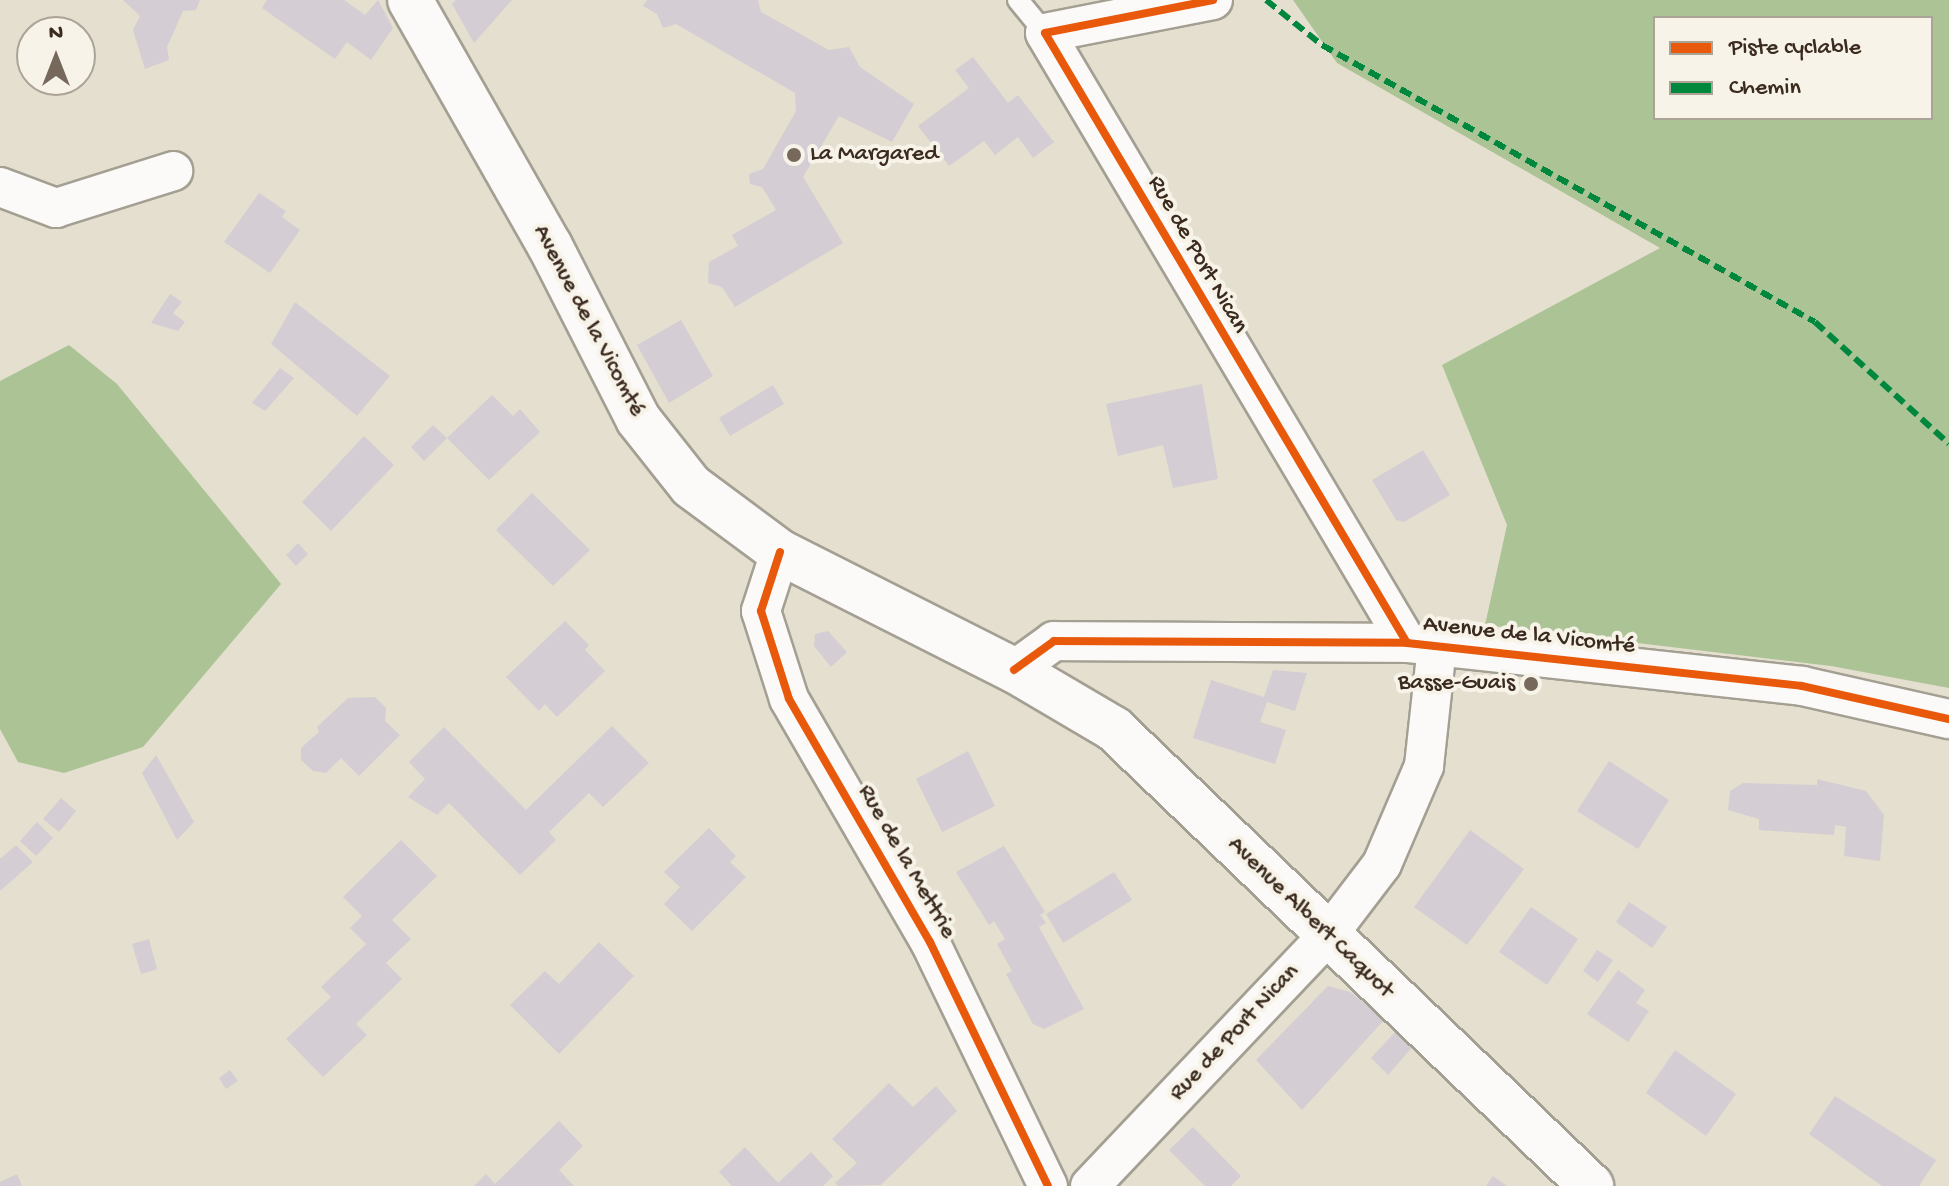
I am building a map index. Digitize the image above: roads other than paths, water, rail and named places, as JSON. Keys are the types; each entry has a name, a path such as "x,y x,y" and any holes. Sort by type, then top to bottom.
{"main road":[{"name":"Avenue de la Vicomté","path":"410,0 550,246 638,419 691,486 780,552 1014,670"},
{"name":"Avenue Albert Caquot","path":"1014,670 1114,729 1591,1186"}],"street":[{"path":"1045,33 1213,0"},
{"name":"Rue de Port Nican","path":"1045,33 1422,644 1424,766 1382,864 1328,935 1090,1186"},
{"path":"0,187 56,208 173,171"},
{"name":"Rue de la Mettrie","path":"780,552 761,611 789,699 930,942 1048,1186"},
{"name":"Avenue de la Vicomté","path":"1014,670 1054,641 1422,644 1802,686 1949,719"}],"lane":[{"path":"1018,0 1045,33"}],"place":[{"name":"La Margared","path":"794,155"},
{"name":"Basse-Guais","path":"1531,684"}]}
